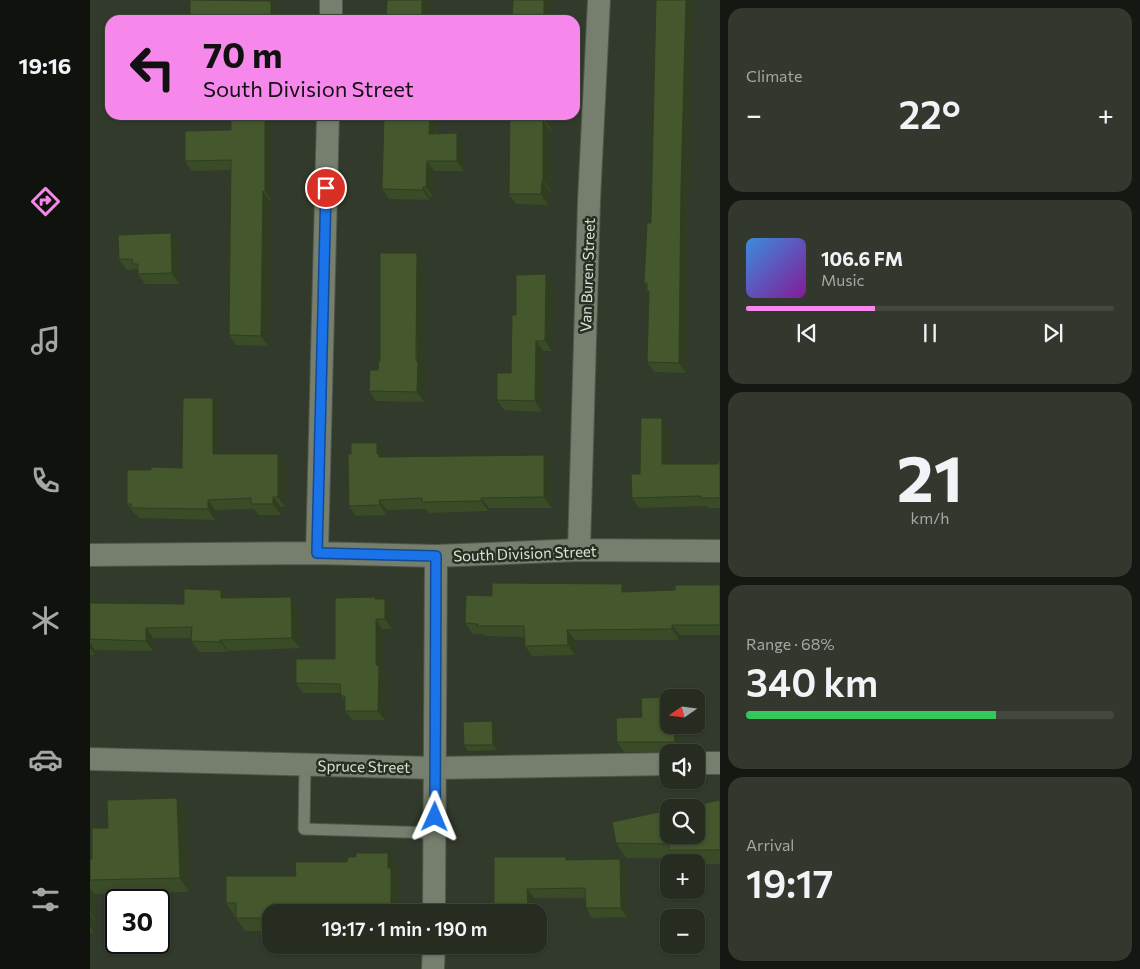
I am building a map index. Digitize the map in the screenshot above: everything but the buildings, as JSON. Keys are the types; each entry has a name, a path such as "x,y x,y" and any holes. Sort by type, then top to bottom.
{"street":[{"path":"331,0 331,15"},
{"name":"Van Buren Street","path":"579,550 589,201 599,0"},
{"path":"317,553 328,120"},
{"name":"South Division Street","path":"90,555 317,553 436,556 579,550 720,551"},
{"path":"434,904 436,556"},
{"name":"Spruce Street","path":"90,759 436,768 660,764"},
{"path":"705,763 720,763"},
{"path":"433,969 434,954"}],"lane":[{"path":"305,764 304,829 435,833"}],"route":[{"path":"326,188 317,553 436,556 435,817"}]}
